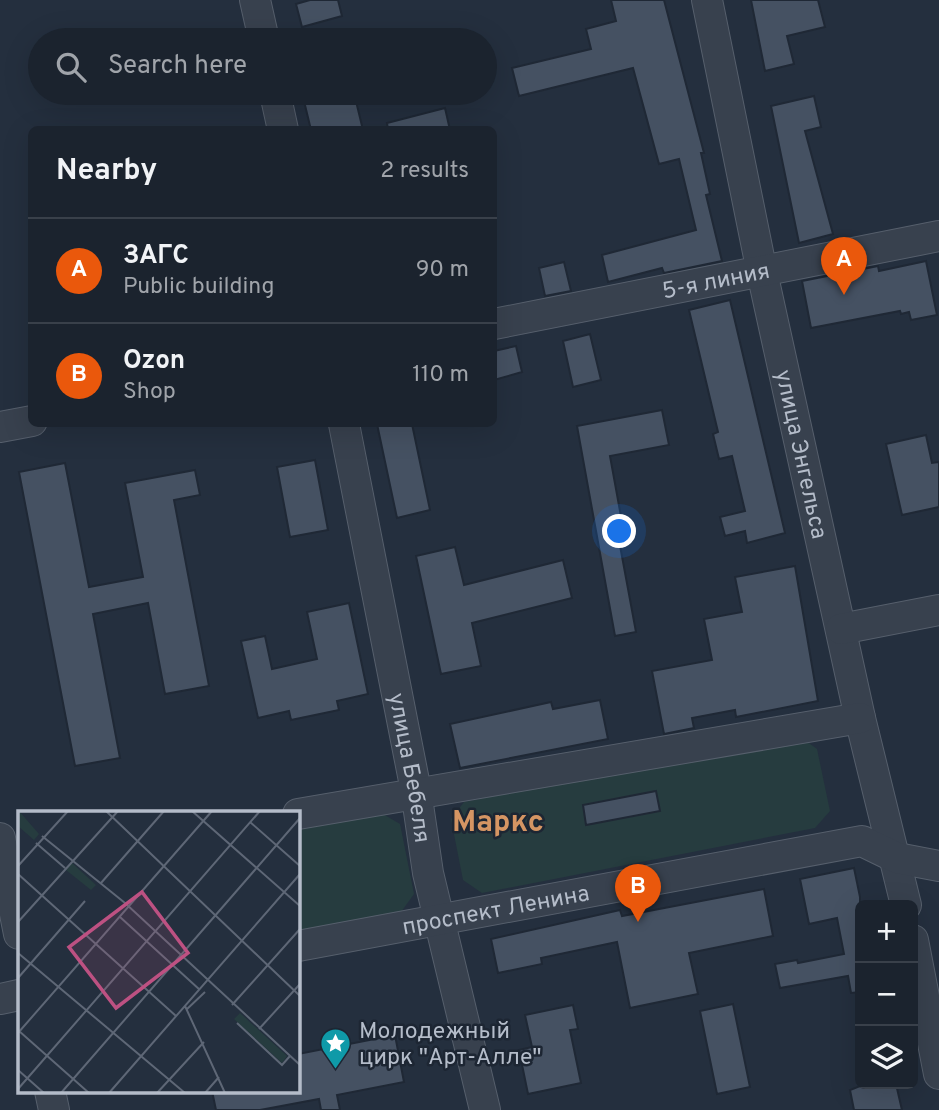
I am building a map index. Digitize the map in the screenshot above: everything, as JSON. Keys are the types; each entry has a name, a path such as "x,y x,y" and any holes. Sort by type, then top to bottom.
{"street":[{"path":"255,0 261,28"},
{"name":"улица Энгельса","path":"707,0 762,272 860,718 897,858 905,900"},
{"path":"278,105 282,126"},
{"name":"5-я линия","path":"497,323 939,236"},
{"path":"0,428 28,422"},
{"name":"улица Бебеля","path":"345,427 416,791 428,873 485,1110"},
{"path":"841,629 939,610"},
{"path":"299,814 416,791 860,718"},
{"path":"0,838 9,868 18,927"},
{"name":"проспект Ленина","path":"299,946 862,841 897,858 939,866"},
{"path":"917,963 939,1074"},
{"path":"0,999 18,995"},
{"path":"50,1092 54,1110"}],"green space":[{"path":"799,736 817,749 830,811 815,828 482,893 463,880 451,819 464,802"},
{"path":"383,814 400,824 414,894 401,912 299,932 299,830"}],"building":[{"path":"310,0 338,0 342,16 302,27 296,4"},
{"path":"611,0 664,0 704,153 701,153 710,194 706,195 722,261 664,273 662,268 608,282 602,255 696,230 679,159 659,164 633,68 519,96 512,68 591,49 586,29 616,21"},
{"path":"751,0 818,0 825,27 787,36 794,64 765,71"},
{"path":"814,96 821,127 805,131 833,234 799,243 771,106"},
{"path":"305,105 357,105 362,126 310,126"},
{"path":"445,108 449,126 387,126 387,123"},
{"path":"926,261 937,315 911,320 909,312 901,314 900,311 811,328 802,281 878,266 879,271"},
{"path":"564,262 571,291 545,296 539,268"},
{"path":"730,300 785,533 747,543 745,531 725,536 720,517 745,511 732,456 719,459 713,434 718,432 689,310"},
{"path":"590,334 601,380 573,387 563,341"},
{"path":"516,346 522,372 497,379 497,350"},
{"path":"662,410 669,445 610,456 622,522 616,524 636,632 615,636 577,426"},
{"path":"378,427 413,427 430,510 397,518"},
{"path":"926,435 932,463 939,462 939,507 902,515 886,444"},
{"path":"315,460 328,530 290,537 277,467"},
{"path":"65,463 89,587 143,577 125,483 195,470 200,495 174,500 209,686 165,694 148,603 93,614 120,758 75,766 19,472"},
{"path":"455,547 464,585 563,560 572,598 472,623 481,666 441,674 416,556"},
{"path":"795,566 818,701 736,717 735,710 692,718 694,728 664,734 652,671 712,660 704,619 742,612 735,577"},
{"path":"349,603 368,694 337,701 339,710 291,720 289,711 258,718 241,641 265,636 272,669 317,659 307,612"},
{"path":"600,700 608,739 460,768 450,724 551,702 553,709"},
{"path":"656,791 660,811 586,825 583,805"},
{"path":"854,868 860,897 860,900 855,900 855,993 851,993 848,976 780,988 775,964 797,960 798,963 844,954 837,918 809,924 800,879"},
{"path":"764,889 773,936 689,953 698,994 630,1008 617,942 541,958 542,964 498,973 491,939 620,910 622,916"},
{"path":"733,1004 750,1087 717,1094 700,1011"},
{"path":"573,1005 578,1029 570,1030 581,1083 528,1094 519,1050 532,1047 525,1015"},
{"path":"395,1035 404,1082 337,1095 340,1110 321,1110 319,1099 260,1110 216,1110 212,1092 299,1092 299,1054"},
{"path":"897,1089 902,1110 854,1110 850,1090"}],"place":[{"name":"ЗАГС","path":"844,295"},
{"name":"Ozon","path":"638,922"},
{"name":"Молодежный цирк \"Арт-Алле\"","path":"336,1070"}],"district":[{"name":"Маркс","path":"498,821"}]}
